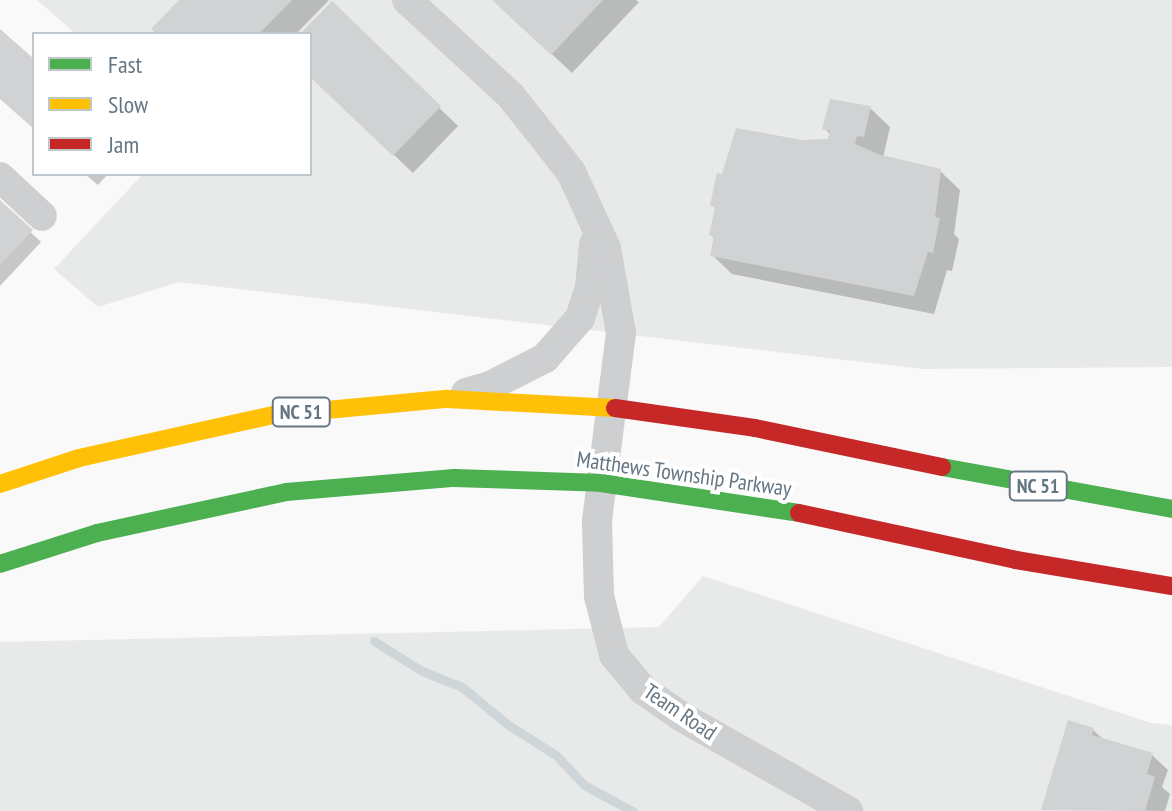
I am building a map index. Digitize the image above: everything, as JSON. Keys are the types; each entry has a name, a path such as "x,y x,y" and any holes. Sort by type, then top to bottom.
{"main road":[{"name":"NC 51","path":"0,484 79,458 273,415 447,399 610,407 755,428 1021,483 1172,509"},
{"name":"Matthews Township Parkway","path":"0,564 97,533 286,492 454,478 601,483 758,504 1016,560 1172,586"}],"street":[{"name":"Team Road","path":"407,0 511,96 571,172 606,248 621,333 597,521 599,596 606,632 625,671 643,690 682,717 848,811"},
{"path":"0,177 42,216"},
{"path":"447,399 490,386 545,358 580,318 590,288 596,226"}],"shaded area":[{"path":"37,0 1172,0 1172,367 923,369 179,282 98,307 54,269 141,176 312,176 312,32 74,32"},
{"path":"703,576 1151,723 1172,725 1172,811 0,811 0,642 659,627"}],"building":[{"path":"179,0 292,0 261,32 154,32 151,29"},
{"path":"492,0 603,0 551,55"},
{"path":"332,1 441,106 393,156 312,79 312,32 302,32"},
{"path":"0,29 32,57 32,127 0,99"},
{"path":"830,99 871,106 864,137 857,136 855,144 881,155 941,169 935,217 940,218 933,253 928,252 914,296 710,256 714,236 709,235 715,207 710,206 714,186 717,173 722,174 736,128 802,140 828,139 830,131 822,129"},
{"path":"0,200 33,230 0,265"},
{"path":"1068,720 1094,728 1092,735 1153,753 1147,774 1155,777 1145,811 1041,810"}],"waterway":[{"path":"374,641 422,671 462,687 507,724 557,756 584,785 632,811"}],"traffic: fast":[{"path":"942,467 1172,509"},
{"path":"0,564 97,533 286,492 454,478 601,483 799,513"}],"traffic: slow":[{"path":"0,484 79,458 273,415 447,399 615,408"}],"traffic: jam":[{"path":"615,408 755,428 942,467"},
{"path":"799,513 1016,560 1172,586"}]}
